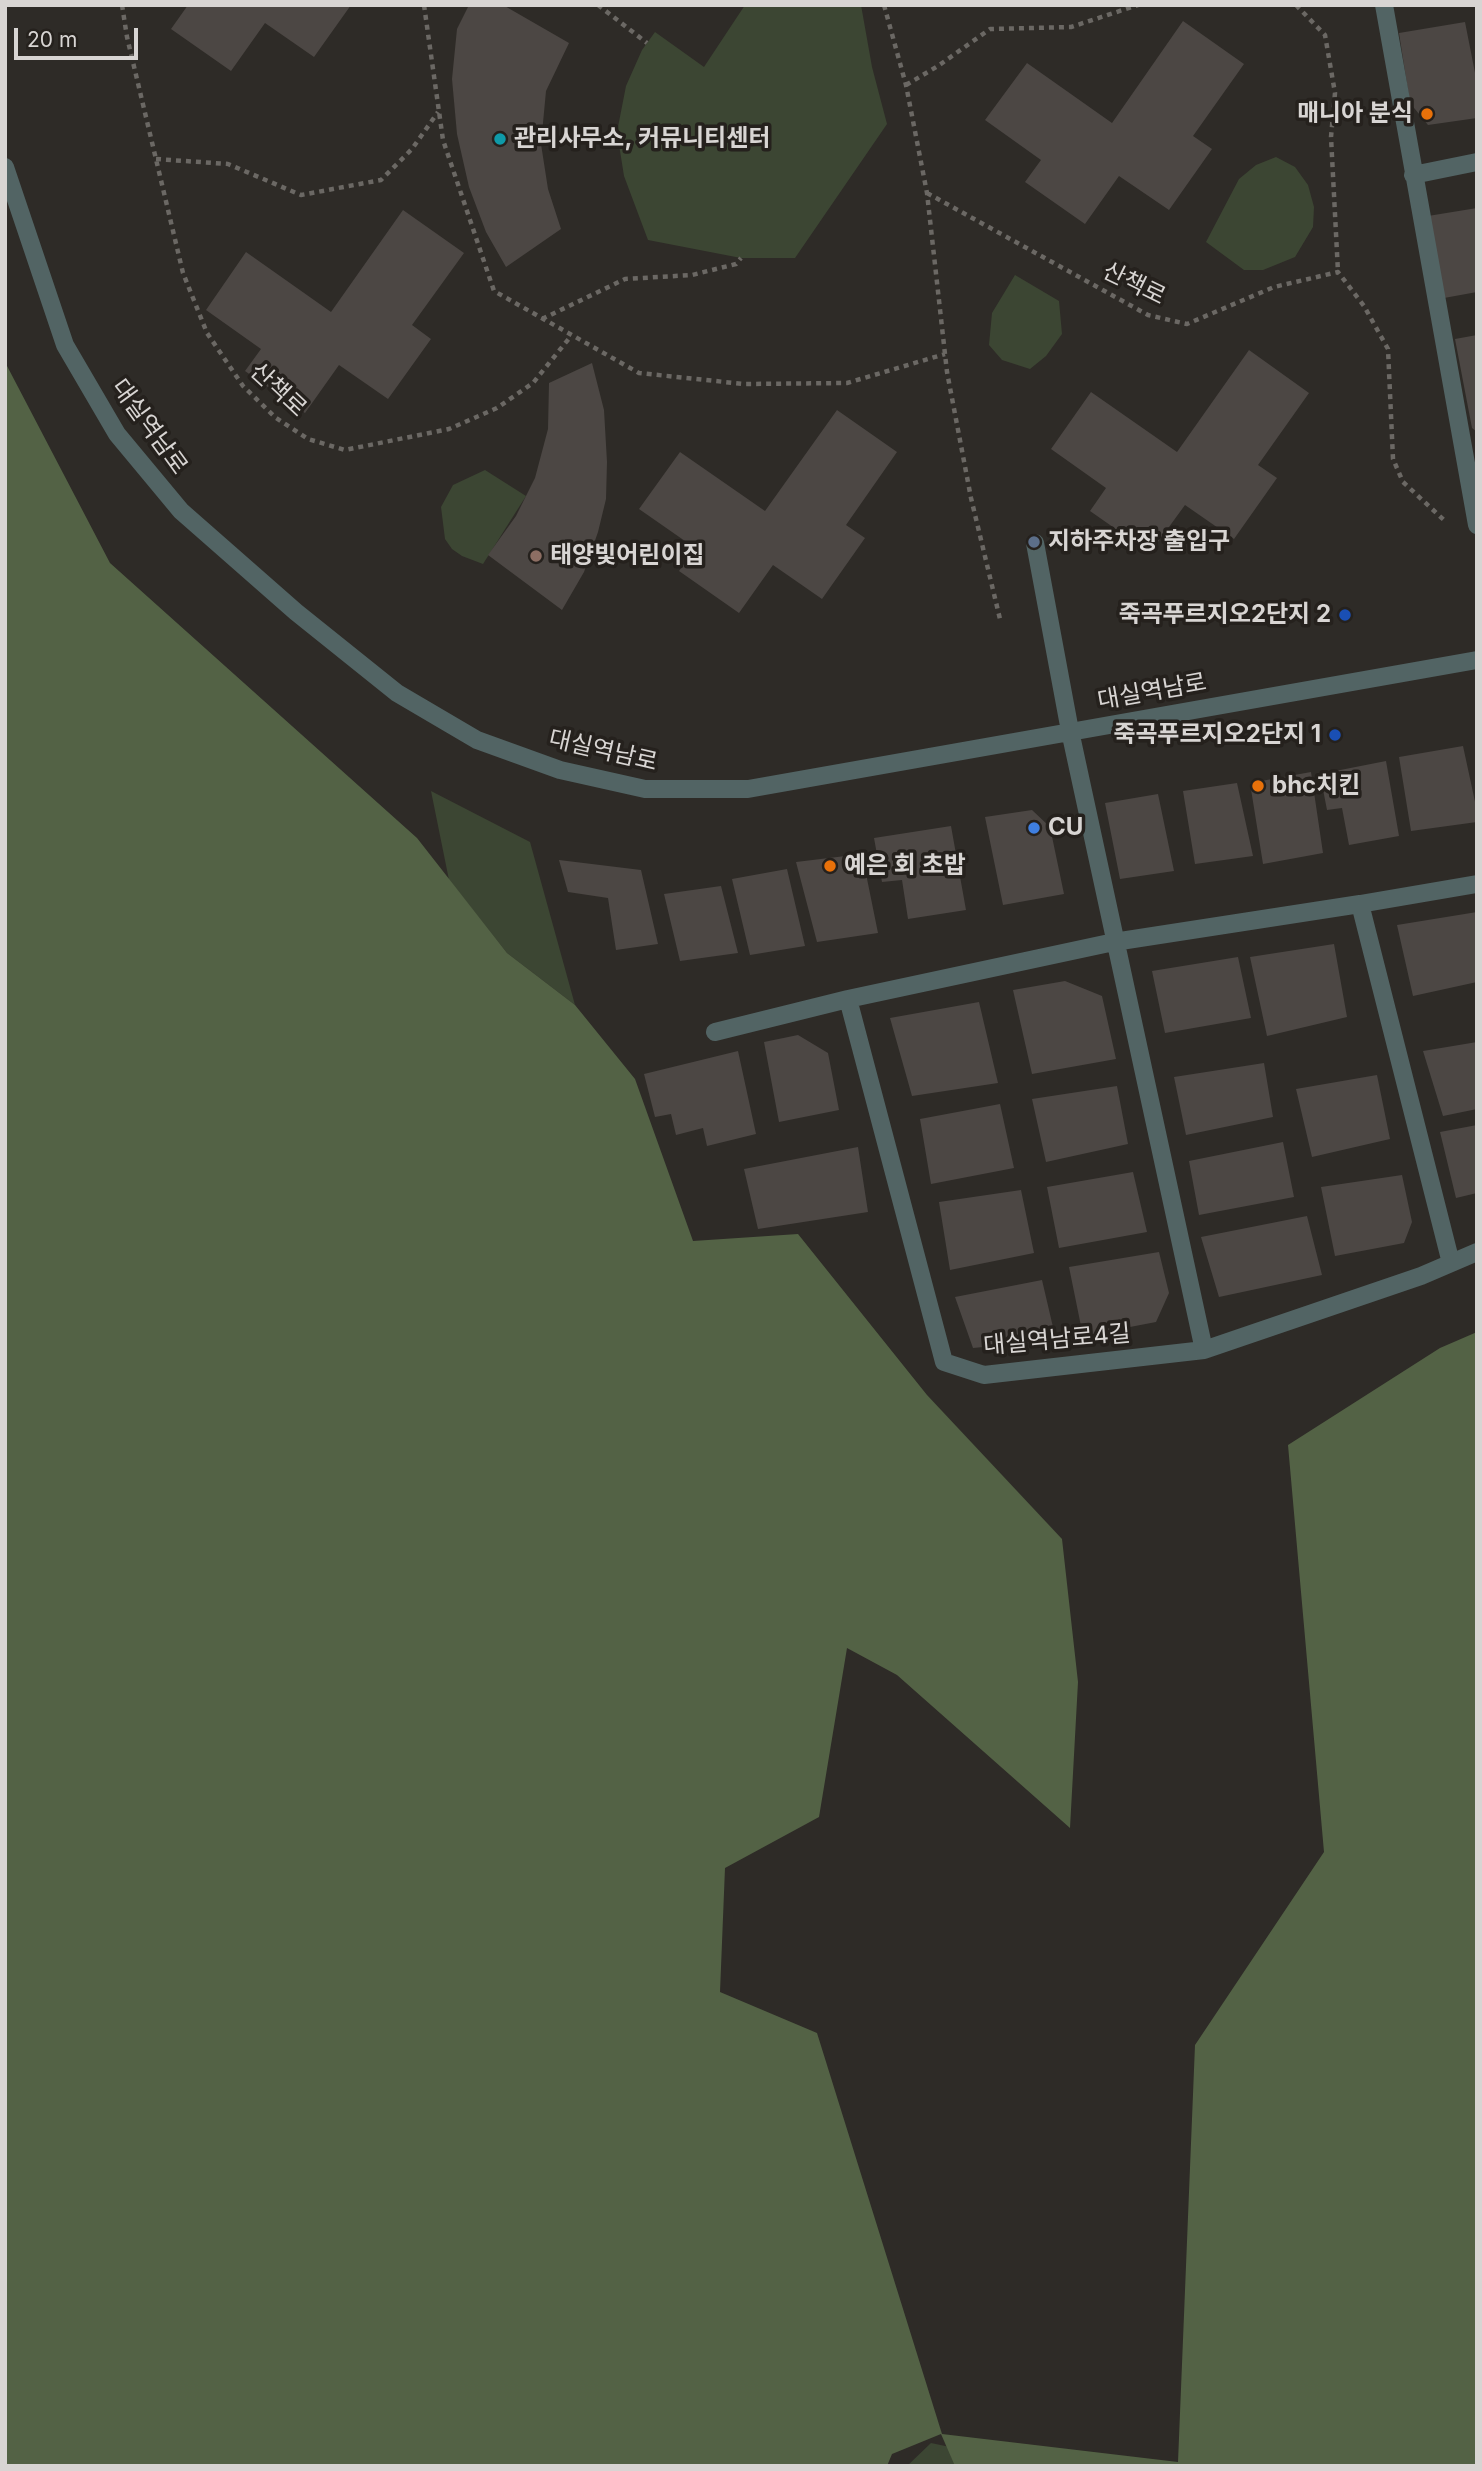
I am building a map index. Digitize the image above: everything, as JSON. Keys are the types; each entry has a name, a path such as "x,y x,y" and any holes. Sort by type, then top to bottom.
{"street":[{"path":"1384,5 1413,174 1470,450 1477,525"},
{"path":"1413,174 1477,162"},
{"name":"대실역남로","path":"5,167 65,345 117,434 181,512 296,612 397,693 477,740 560,770 645,789 748,789 1477,660"},
{"path":"1035,543 1084,799 1204,1350"},
{"path":"715,1032 848,999 1114,942 1477,884"},
{"path":"1360,904 1451,1263"},
{"name":"대실역남로4길","path":"848,999 944,1362 984,1375 1204,1350 1421,1276 1477,1252"}],"path":[{"name":"산책로","path":"122,5 183,273 207,333 243,386 276,418 308,439 345,450 449,429 497,408 533,383 571,336"},
{"path":"424,5 443,140 494,291 639,373 744,384 847,383 945,354"},
{"path":"598,5 647,43"},
{"path":"884,5 906,85 927,193 945,354 971,498 1000,619"},
{"path":"906,85 990,29 1072,27 1138,5"},
{"path":"1296,5 1325,35 1335,93 1331,137 1338,272 1364,306 1388,349 1393,459 1403,482 1451,526"},
{"path":"156,159 228,163 301,195 381,180 412,149 439,112"},
{"name":"산책로","path":"927,193 1148,315 1187,324 1274,287 1338,272"},
{"path":"541,319 625,279 692,275 736,264 741,258"}],"green space":[{"path":"745,5 861,5 872,67 887,124 795,258 741,258 648,240 624,176 617,132 626,86 642,50 655,32 704,67"},
{"path":"1276,157 1295,167 1308,185 1314,207 1313,227 1295,257 1263,270 1244,270 1206,242 1239,179 1256,165"},
{"path":"1015,275 1059,301 1062,334 1046,356 1030,369 1002,360 989,345 992,313"},
{"path":"6,364 110,563 417,838 507,953 575,1005 635,1079 693,1241 798,1234 927,1395 1062,1539 1078,1682 1070,1828 897,1675 847,1648 819,1817 725,1868 720,1992 817,2033 942,2434 1178,2462 1195,2045 1324,1852 1288,1445 1440,1348 1477,1332 1477,2466 955,2466 941,2434 892,2454 887,2466 5,2466"},
{"path":"485,470 526,496 483,564 452,549 445,539 441,507 453,485"},
{"path":"431,791 530,842 575,1005 507,953 449,880"},
{"path":"931,2443 997,2457 997,2466 907,2466"}],"building":[{"path":"188,5 351,5 314,57 265,23 231,71 171,29"},
{"name":"관리사무소, 커뮤니티센터","path":"469,5 503,5 569,43 546,91 541,144 548,189 561,229 506,267 486,232 469,187 457,134 452,79 457,29"},
{"path":"1183,21 1244,64 1193,136 1212,149 1169,210 1119,176 1085,224 1025,182 1041,160 985,120 1027,63 1112,123"},
{"path":"1465,22 1477,83 1477,118 1428,125 1410,103 1399,33"},
{"path":"1477,208 1477,292 1444,298 1428,216"},
{"path":"403,210 464,253 412,325 431,339 388,399 339,365 305,413 245,371 261,349 206,310 246,252 331,312"},
{"path":"1477,335 1477,432 1472,428 1455,339"},
{"path":"1249,350 1309,393 1258,465 1277,478 1234,539 1185,505 1150,553 1090,511 1106,488 1051,449 1091,392 1177,452"},
{"path":"592,363 604,410 606,499 584,572 562,610 488,555 516,516 535,478 548,429 549,383"},
{"path":"837,410 897,452 846,525 865,538 822,599 773,565 739,613 679,571 695,548 639,509 680,452 765,511"},
{"path":"1463,746 1477,822 1411,831 1399,757"},
{"path":"1386,761 1399,836 1349,845 1342,808 1327,810 1320,774"},
{"path":"1311,772 1323,853 1263,864 1250,783"},
{"path":"1237,783 1253,856 1195,864 1183,791"},
{"path":"1158,794 1174,871 1120,879 1105,803"},
{"path":"1032,810 1050,827 1064,894 1003,905 985,817"},
{"path":"951,826 966,910 908,919 902,880 882,882 874,838"},
{"path":"862,854 878,933 817,942 796,862"},
{"path":"559,860 641,870 658,944 616,950 608,898 568,892"},
{"path":"787,869 805,946 750,955 732,879"},
{"path":"721,886 738,953 680,961 664,894"},
{"path":"1477,912 1477,982 1413,996 1397,925"},
{"path":"1334,944 1347,1017 1267,1036 1250,957"},
{"path":"1238,957 1251,1018 1165,1033 1152,971"},
{"path":"1065,981 1102,996 1116,1059 1032,1074 1013,990"},
{"path":"979,1002 998,1083 912,1096 890,1018"},
{"path":"798,1035 828,1053 839,1110 779,1122 764,1042"},
{"path":"1477,1042 1477,1109 1443,1116 1423,1051"},
{"path":"738,1051 756,1134 707,1146 703,1128 676,1135 671,1114 655,1117 644,1074"},
{"path":"1264,1063 1273,1117 1186,1135 1174,1077"},
{"path":"1377,1075 1390,1139 1312,1157 1296,1089"},
{"path":"1117,1086 1128,1144 1046,1162 1032,1099"},
{"path":"1000,1104 1014,1168 931,1184 920,1119"},
{"path":"1477,1125 1477,1193 1456,1198 1440,1132"},
{"path":"1283,1142 1294,1197 1199,1215 1189,1161"},
{"path":"858,1147 868,1212 758,1229 744,1169"},
{"path":"1133,1172 1147,1232 1059,1248 1047,1187"},
{"path":"1402,1175 1412,1222 1404,1243 1335,1256 1321,1187"},
{"path":"1021,1190 1034,1253 950,1270 939,1202"},
{"path":"1307,1216 1322,1275 1219,1297 1201,1237"},
{"path":"1159,1252 1169,1293 1156,1322 1083,1336 1069,1267"},
{"path":"1042,1280 1056,1340 973,1348 955,1297"}],"place":[{"name":"매니아 분식","path":"1427,114"},
{"name":"관리사무소, 커뮤니티센터","path":"500,139"},
{"name":"지하주차장 출입구","path":"1034,542"},
{"name":"태양빛어린이집","path":"536,556"},
{"name":"죽곡푸르지오2단지 2","path":"1345,615"},
{"name":"죽곡푸르지오2단지 1","path":"1335,735"},
{"name":"bhc치킨","path":"1258,786"},
{"name":"CU","path":"1034,828"},
{"name":"예은 회 초밥","path":"830,866"}]}
